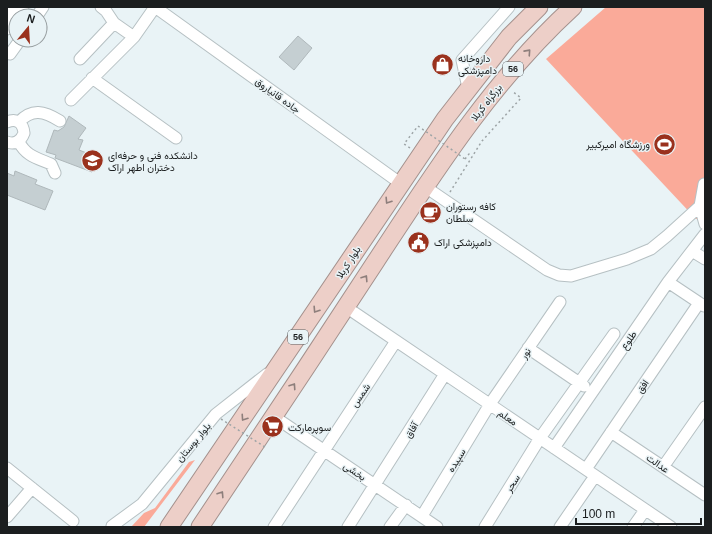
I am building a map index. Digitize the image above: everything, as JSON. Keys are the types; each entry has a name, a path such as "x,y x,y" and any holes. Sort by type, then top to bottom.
{"highway":[{"name":"بلوار کربلا","path":"169,527 281,364 400,183 468,88 509,37 539,7"},
{"name":"بزرگراه کربلا","path":"424,186 452,146 502,82 531,49 573,7"},
{"name":"56","path":"200,527 346,307 424,186"}],"street":[{"path":"7,14 12,7"},
{"path":"101,7 106,11 114,23 134,37"},
{"path":"71,100 134,37 155,7"},
{"name":"جاده قانیاروق","path":"155,7 400,183"},
{"path":"468,88 462,60 510,7 525,20"},
{"path":"80,59 114,23"},
{"path":"10,54 14,48"},
{"path":"92,78 176,138"},
{"path":"19,122 25,116 34,112 47,113 60,121"},
{"path":"7,122 11,120 19,122 24,128 24,133 19,142 14,144 7,142"},
{"path":"19,142 23,150 28,155 51,164 55,173"},
{"path":"704,184 700,206 705,224"},
{"path":"424,186 554,274 567,277 627,259 651,248 667,236 700,206"},
{"name":"طلوع","path":"554,448 668,282 705,234"},
{"path":"692,251 705,259"},
{"path":"668,282 702,305"},
{"name":"نور","path":"490,404 560,302"},
{"name":"افق","path":"560,527 611,432 702,305"},
{"name":"معلم","path":"346,307 671,527"},
{"name":"سحر","path":"485,527 540,438 614,334"},
{"name":"شمس","path":"274,527 323,449 396,341"},
{"path":"528,348 592,391"},
{"name":"بلوار بوستان","path":"110,527 142,504 216,414 281,364"},
{"name":"آفاق","path":"348,527 446,374"},
{"name":"سپیده","path":"422,516 490,404"},
{"path":"663,467 705,407"},
{"name":"بخشی","path":"273,416 437,527"},
{"name":"عدالت","path":"611,432 705,495"},
{"path":"7,468 73,521"},
{"path":"7,517 32,488"},
{"path":"390,527 406,506"},
{"path":"633,527 645,510"}],"path":[{"path":"450,192 472,156 490,132 521,98 502,82"},
{"path":"404,144 418,126 465,159 469,154 472,156"},
{"path":"221,419 265,447"}],"shaded area":[{"name":"ورزشگاه امیرکبیر","path":"606,7 705,7 705,217 696,219 546,59"},
{"path":"195,460 144,527 131,527 144,513 155,508 189,462"}],"building":[{"path":"298,36 312,48 294,70 279,57"},
{"path":"69,116 86,128 78,139 83,140 79,150 97,157 92,172 55,158 56,155 46,152 54,130 58,131 64,127"},
{"path":"15,171 37,180 35,184 53,191 45,210 7,195 7,173 14,176"}],"place":[{"name":"داروخانه دامپزشکی","path":"442,64"},
{"name":"ورزشگاه امیرکبیر","path":"665,144"},
{"name":"دانشکده فنی و حرفه‌ای دختران اطهر اراک","path":"93,161"},
{"name":"کافه رستوران سلطان","path":"431,212"},
{"name":"دامپزشکی اراک","path":"419,242"},
{"name":"سوپرمارکت","path":"273,427"}]}
